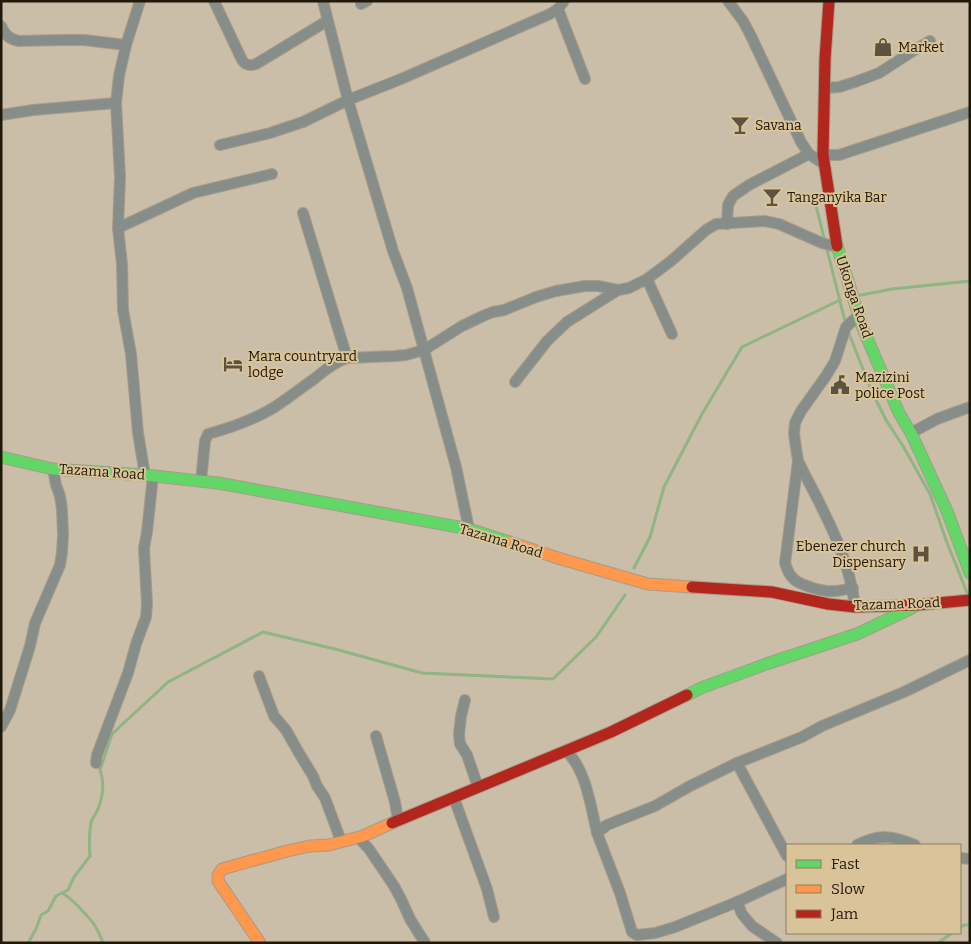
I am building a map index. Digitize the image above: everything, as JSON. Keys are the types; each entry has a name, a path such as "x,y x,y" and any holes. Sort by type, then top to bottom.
{"street":[{"path":"96,763 97,754 128,673 146,617 147,604 144,548 149,475 138,433 131,354 123,310 122,264 118,228 120,177 116,103 119,76 126,45 140,1"},
{"path":"214,1 242,60 249,66 256,64 327,21"},
{"path":"322,1 348,100 393,251 407,288 456,467 469,529"},
{"path":"728,1 758,50 790,121 809,154 823,160 970,112"},
{"name":"Ukonga Road","path":"830,1 824,88 823,160 836,247 859,316 899,413 911,433 947,511 970,573"},
{"path":"220,145 270,133 303,122 348,100 550,14 561,5 585,78"},
{"path":"1,26 8,37 19,41 84,40 126,45"},
{"path":"824,88 839,87 879,73 930,40"},
{"path":"1,115 32,110 116,103"},
{"path":"726,224 728,204 732,196 749,185 809,154"},
{"path":"118,228 193,193 272,174"},
{"path":"303,213 346,358"},
{"path":"200,481 205,441 208,434 255,418 274,408 340,360 346,358 400,356 424,350 462,326 483,316 536,297 566,289 585,286 598,286 618,290 629,288 648,279 672,261 706,230 716,224 765,222 779,224 822,243 836,247"},
{"path":"648,279 672,334"},
{"path":"515,382 547,341 567,322 618,290"},
{"path":"853,588 825,591 800,584 788,572 785,563 798,461 794,434 795,423 835,361 846,327 859,316"},
{"path":"911,433 937,419 970,407"},
{"name":"Tazama Road","path":"1,457 53,469 149,475 200,481 469,529 562,560 648,584 772,592 828,604 855,607 917,605 970,600"},
{"path":"798,461 837,539 848,566 855,607"},
{"path":"1,727 10,710 30,646 34,623 60,566 63,535 62,509 53,469"},
{"path":"260,943 218,881 218,875 222,869 287,851 310,846 329,845 358,838 611,732 701,688 857,634 917,605"},
{"path":"597,833 607,825 655,806 737,763 802,737 822,726 904,692 970,660"},
{"path":"259,676 274,716 286,730 325,798 341,841"},
{"path":"465,700 459,734 460,744 467,755 478,787"},
{"path":"376,736 396,802 398,820"},
{"path":"566,751 573,757 582,775 597,833 620,893 632,932 637,935 657,938 786,879"},
{"path":"737,763 786,854"},
{"path":"454,798 487,889 494,917"},
{"path":"860,844 877,838 888,837 912,844"},
{"path":"358,838 369,849 394,886 410,919 425,943"},
{"path":"737,902 742,914 752,926 777,943"},
{"path":"627,943 637,935"}],"waterway":[{"path":"814,198 846,325"},
{"path":"856,296 892,289 970,281"},
{"path":"634,568 650,537 664,487 702,414 742,347 840,300"},
{"path":"848,331 872,392 886,420 930,494 968,595"},
{"path":"28,943 41,915 48,911 56,896 68,890 74,877 90,856 91,823 100,804 103,789 100,770 112,734 168,682 263,632 335,649 422,673 553,679 596,637 625,595"},
{"path":"62,893 73,901 90,919 103,943"},
{"path":"961,927 970,925"},
{"path":"938,943 951,934"}],"traffic: fast":[{"path":"837,246 862,326 899,413 911,433 947,511 970,573"},
{"path":"1,457 53,469 145,475 218,483 469,529 509,542"},
{"path":"687,695 766,664 857,634 912,608"}],"traffic: slow":[{"path":"509,542 648,584 692,587"},
{"path":"260,943 218,881 218,875 222,869 287,851 310,846 329,845 363,836 392,823"}],"traffic: jam":[{"path":"829,1 825,59 823,155 837,246"},
{"path":"692,587 772,592 828,604 855,607 917,605 970,600"},
{"path":"392,823 611,732 687,695"}],"place":[{"name":"Market","path":"883,47"},
{"name":"Savana","path":"740,125"},
{"name":"Tanganyika Bar","path":"772,197"},
{"name":"Mara countryard lodge","path":"233,364"},
{"name":"Mazizini police Post","path":"840,385"},
{"name":"Ebenezer church Dispensary","path":"921,554"}]}
